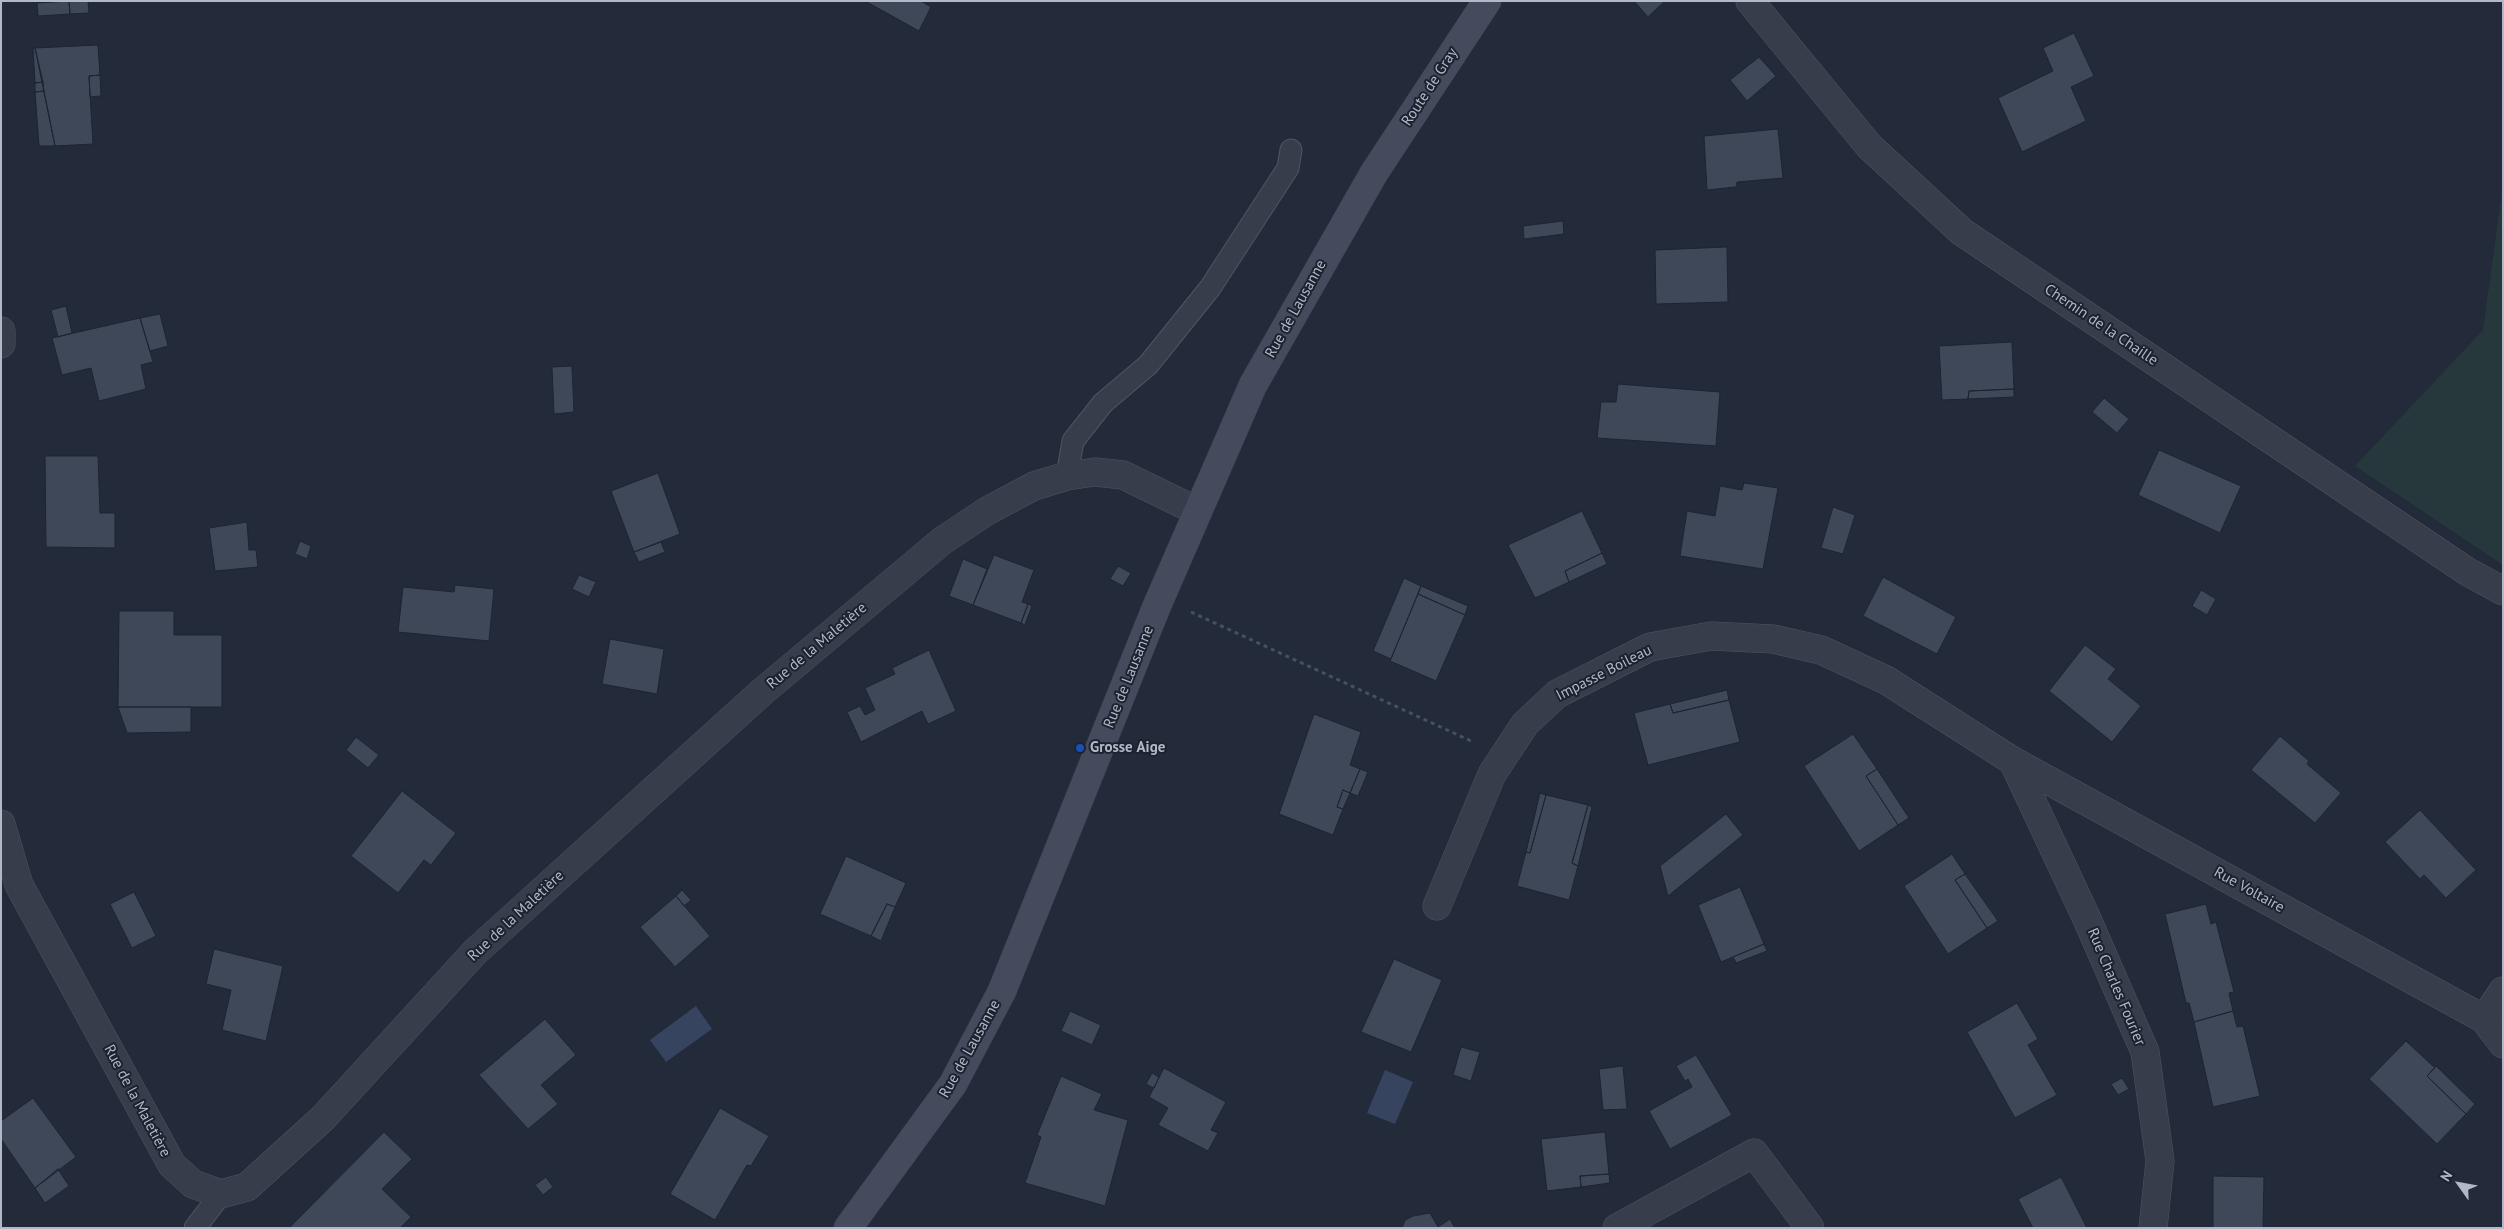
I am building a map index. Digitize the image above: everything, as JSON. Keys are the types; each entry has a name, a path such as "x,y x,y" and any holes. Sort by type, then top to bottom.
{"main road":[{"name":"Route de Gray","path":"1374,173 1438,72 1487,1"},
{"name":"Rue de Lausanne","path":"848,1228 953,1084 1002,991 1160,598 1253,385 1374,173"}],"street":[{"name":"Chemin de la Chaille","path":"1750,1 1869,146 1962,232 2468,572 2503,591"},
{"path":"1,331 1,344"},
{"name":"Rue de la Maletière","path":"1,824 19,885 172,1165 193,1184 221,1194 246,1187 324,1118 475,952 769,686 942,541 987,511 1034,486 1067,476 1095,472 1123,475 1197,511"},
{"name":"Impasse Boileau","path":"1436,906 1492,774 1525,724 1557,694 1650,647 1711,636 1773,639 1820,650 1886,680 2013,760"},
{"name":"Rue Voltaire","path":"2013,760 2484,1019"},
{"name":"Rue Charles Fourier","path":"2013,760 2087,919 2145,1052 2160,1161 2153,1228"},
{"path":"2503,991 2484,1019 2503,1044"},
{"path":"1617,1228 1754,1153 1810,1228"}],"lane":[{"path":"1067,476 1073,441 1103,403 1148,365 1210,288 1288,168 1291,150"},
{"path":"195,1228 221,1194"}],"path":[{"path":"1160,598 1504,756"}],"shaded area":[{"path":"2503,185 2503,565 2355,466 2483,330"}],"water":[{"path":"696,1006 712,1029 666,1062 650,1040"},
{"path":"1385,1070 1413,1082 1395,1124 1367,1113"}],"building":[{"path":"69,1 88,1 89,13 70,14"},
{"path":"69,1 70,14 38,16 37,3"},
{"path":"865,1 921,1 931,7 919,31"},
{"path":"1634,1 1665,1 1648,17"},
{"path":"2074,33 2094,76 2071,87 2086,121 2022,152 1998,98 2053,71 2043,48"},
{"path":"98,45 100,75 89,76 93,144 55,146 35,48"},
{"path":"33,48 35,48 43,82 35,83"},
{"path":"1759,57 1776,76 1747,101 1730,80"},
{"path":"100,75 101,96 90,97 89,76"},
{"path":"43,82 44,91 35,92 35,83"},
{"path":"44,91 55,146 39,146 35,92"},
{"path":"1778,129 1783,178 1737,182 1736,187 1707,190 1704,136"},
{"path":"1563,221 1564,234 1524,239 1523,226"},
{"path":"1727,247 1728,302 1656,304 1655,250"},
{"path":"66,306 72,333 58,337 51,310"},
{"path":"160,314 168,346 150,351 140,318"},
{"path":"140,318 153,362 141,365 146,389 99,401 91,368 62,375 52,338"},
{"path":"2012,342 2014,389 1969,391 1968,399 1942,400 1939,346"},
{"path":"572,366 574,412 554,414 552,367"},
{"path":"1618,384 1720,392 1716,446 1597,438 1601,402 1616,402"},
{"path":"2014,389 2014,397 1968,399 1969,391"},
{"path":"2104,398 2129,419 2117,433 2092,412"},
{"path":"2159,450 2241,486 2220,533 2138,495"},
{"path":"45,456 98,456 100,513 115,513 115,548 46,547"},
{"path":"658,473 680,534 634,552 611,491"},
{"path":"1744,483 1778,488 1763,569 1680,556 1687,511 1715,516 1720,486 1742,490"},
{"path":"1833,507 1855,515 1843,554 1821,548"},
{"path":"1582,511 1602,553 1565,571 1569,582 1535,598 1508,545"},
{"path":"247,522 249,550 256,550 258,567 215,571 209,528"},
{"path":"300,541 311,546 307,559 295,554"},
{"path":"661,542 665,552 639,562 634,552"},
{"path":"1602,553 1607,564 1569,582 1565,571"},
{"path":"994,555 1034,570 1022,602 1028,604 1021,623 973,605"},
{"path":"963,559 987,569 973,605 949,596"},
{"path":"1118,566 1131,573 1123,586 1110,579"},
{"path":"579,575 596,582 589,597 572,589"},
{"path":"1883,577 1956,617 1937,654 1863,616"},
{"path":"1404,578 1421,586 1391,659 1373,651"},
{"path":"455,585 494,589 489,641 398,632 403,587 454,592"},
{"path":"1421,586 1468,606 1465,615 1418,594"},
{"path":"2201,590 2216,599 2207,615 2192,606"},
{"path":"1418,594 1465,615 1436,681 1390,661"},
{"path":"1028,604 1032,606 1025,625 1021,623"},
{"path":"119,611 174,611 174,635 222,635 222,707 118,707"},
{"path":"610,639 664,649 657,694 602,684"},
{"path":"2085,645 2116,669 2108,679 2141,706 2112,742 2049,691"},
{"path":"929,650 956,711 928,724 922,711 861,742 847,712 860,706 865,715 875,710 865,688 895,674 892,668"},
{"path":"1727,690 1729,700 1673,713 1670,704"},
{"path":"1729,700 1740,742 1648,765 1634,713 1670,704 1673,713"},
{"path":"118,707 191,707 191,732 127,733"},
{"path":"1314,714 1361,732 1350,765 1360,769 1350,793 1343,790 1337,807 1343,809 1333,835 1279,814"},
{"path":"1853,734 1877,769 1866,776 1898,825 1859,851 1804,766"},
{"path":"2280,736 2309,761 2307,764 2341,793 2315,823 2251,770"},
{"path":"356,737 379,755 368,768 346,750"},
{"path":"1360,769 1368,772 1358,796 1350,793"},
{"path":"1877,769 1909,818 1898,825 1866,776"},
{"path":"1343,790 1350,793 1343,809 1337,807"},
{"path":"402,791 456,833 431,865 424,860 398,893 351,856"},
{"path":"1540,793 1546,795 1530,853 1526,852"},
{"path":"1546,795 1588,805 1572,863 1578,866 1569,900 1517,886 1526,852 1530,853"},
{"path":"1588,805 1592,807 1578,866 1572,863"},
{"path":"2420,810 2476,870 2446,898 2424,875 2420,879 2385,842"},
{"path":"1726,814 1743,835 1668,896 1660,866"},
{"path":"1952,854 1965,874 1955,880 1987,928 1948,954 1904,886"},
{"path":"846,856 906,883 895,907 887,904 871,936 820,914"},
{"path":"1965,874 1998,921 1987,928 1955,880"},
{"path":"1740,887 1764,944 1721,962 1698,905"},
{"path":"682,890 691,900 684,906 676,896"},
{"path":"134,892 156,936 132,948 110,904"},
{"path":"676,896 710,936 675,967 640,927"},
{"path":"887,904 895,907 881,941 871,936"},
{"path":"2206,904 2211,924 2216,922 2234,992 2229,993 2233,1011 2194,1022 2189,1003 2186,1003 2165,914"},
{"path":"1764,944 1767,951 1736,963 1733,957"},
{"path":"214,949 283,966 266,1041 222,1030 231,990 206,984"},
{"path":"1394,959 1442,980 1411,1052 1361,1032"},
{"path":"2017,1003 2038,1039 2028,1045 2057,1095 2015,1118 1967,1032"},
{"path":"1070,1011 1101,1025 1092,1045 1061,1031"},
{"path":"2233,1011 2237,1027 2243,1026 2260,1096 2213,1107 2194,1022"},
{"path":"545,1019 576,1055 541,1085 558,1104 528,1129 479,1075"},
{"path":"2406,1041 2435,1068 2427,1076 2466,1114 2437,1144 2369,1079"},
{"path":"1461,1047 1480,1052 1471,1081 1453,1075"},
{"path":"1696,1055 1732,1115 1670,1149 1649,1111 1692,1087 1688,1079 1685,1081 1676,1066"},
{"path":"1623,1066 1627,1109 1603,1110 1599,1069"},
{"path":"2436,1066 2475,1104 2466,1114 2427,1076"},
{"path":"1164,1068 1226,1102 1211,1130 1218,1133 1208,1151 1158,1125 1168,1108 1149,1097"},
{"path":"1152,1073 1159,1077 1154,1088 1146,1084"},
{"path":"1061,1076 1102,1094 1094,1110 1128,1120 1105,1206 1025,1183 1041,1137 1037,1135"},
{"path":"2122,1078 2129,1089 2118,1095 2111,1084"},
{"path":"33,1098 76,1157 35,1188 1,1139 1,1121"},
{"path":"720,1108 769,1136 751,1166 747,1165 715,1220 670,1194"},
{"path":"384,1132 412,1159 382,1189 411,1217 400,1228 289,1228"},
{"path":"1605,1132 1609,1174 1580,1176 1581,1187 1547,1191 1541,1139"},
{"path":"58,1169 69,1186 45,1203 35,1188"},
{"path":"1609,1174 1610,1183 1581,1187 1580,1176"},
{"path":"2213,1176 2264,1177 2263,1228 2213,1228"},
{"path":"546,1177 553,1187 543,1195 535,1185"},
{"path":"2061,1177 2087,1228 2033,1228 2018,1199"},
{"path":"1430,1213 1438,1227 1402,1228 1405,1220 1413,1216"},
{"path":"1450,1219 1455,1228 1436,1228 1438,1227"}],"place":[{"name":"Grosse Aige","path":"1080,748"}]}
